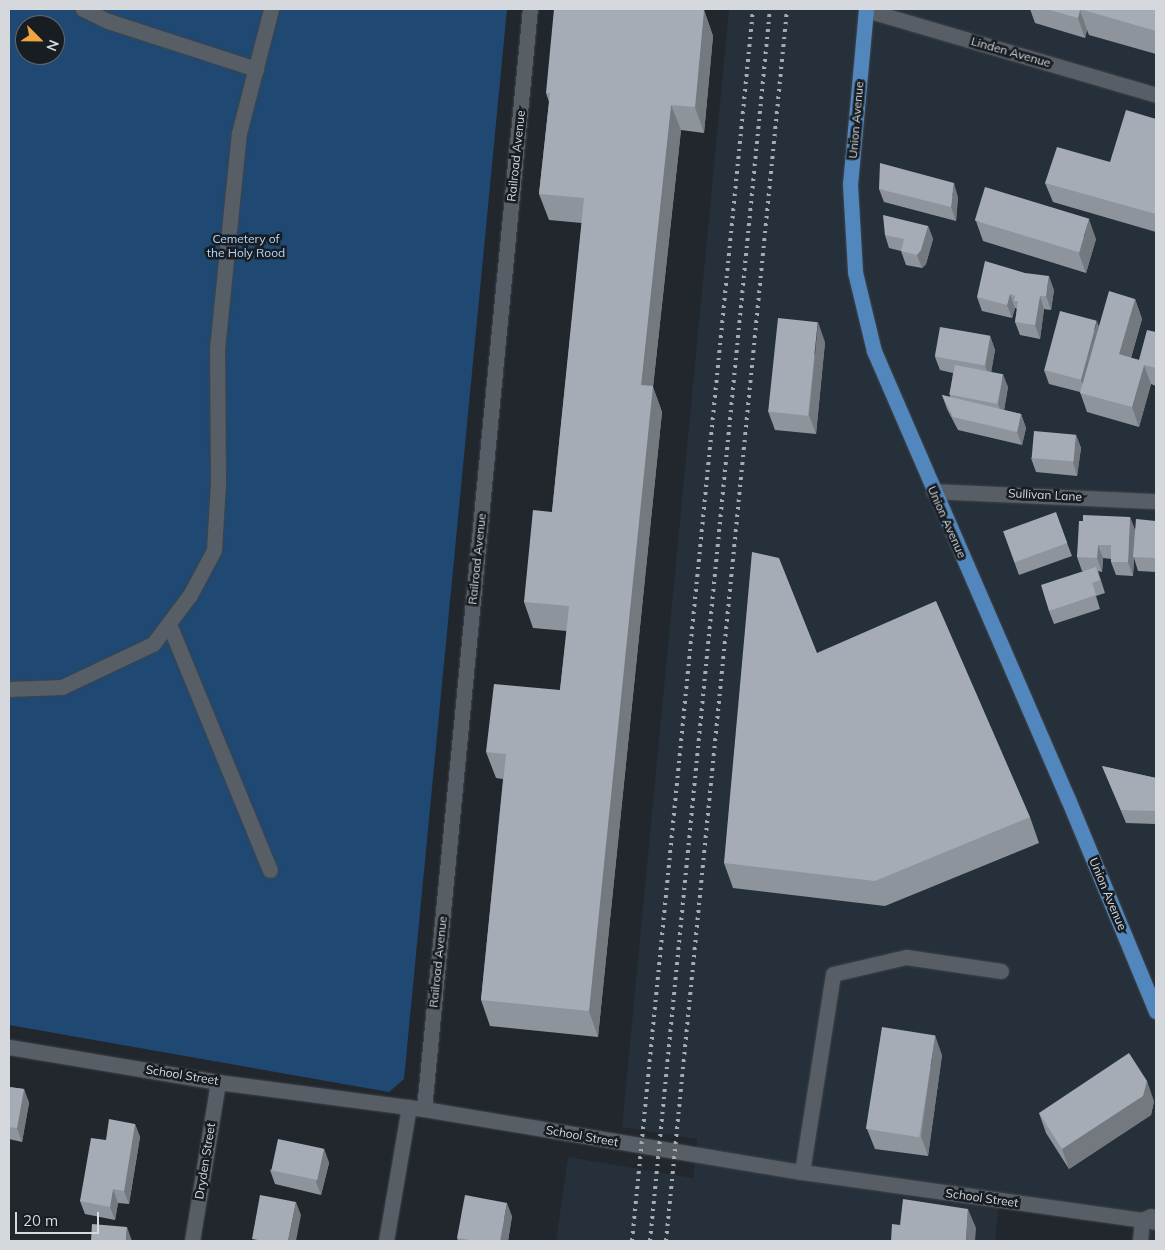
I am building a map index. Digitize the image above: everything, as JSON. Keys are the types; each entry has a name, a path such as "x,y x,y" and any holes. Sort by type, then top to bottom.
{"main road":[{"name":"Union Avenue","path":"866,10 850,184 855,272 874,351 1068,799 1156,1010"}],"street":[{"path":"83,9 108,21 256,69"},
{"path":"9,689 62,687 153,644 190,596 214,550 218,482 217,349 239,134 271,9"},
{"name":"Railroad Avenue","path":"386,1241 416,1108 530,9"},
{"name":"Linden Avenue","path":"866,10 1156,95"},
{"name":"Sullivan Lane","path":"933,491 1156,501"},
{"path":"169,624 270,870"},
{"path":"802,1172 834,974 906,957 1002,971"},
{"name":"School Street","path":"9,1047 218,1082 416,1108 802,1172 1149,1221"},
{"name":"Dryden Street","path":"192,1241 218,1082"},
{"path":"1140,1241 1149,1221 1156,1214"}],"shaded area":[{"path":"729,9 1156,9 1156,1241 1140,1241 1142,1221 999,1200 995,1241 556,1241 568,1157 693,1178 693,1182 697,1139 622,1127"}],"green space":[{"name":"Cemetery of the Holy Rood","path":"9,9 507,9 404,1079 389,1092 9,1025"}],"building":[{"path":"554,9 704,10 695,107 671,105 641,385 653,386 589,1011 481,1000 506,754 486,752 494,684 560,690 569,606 524,602 533,510 552,512 584,198 539,194 550,93 546,93"},
{"path":"1046,9 1080,9 1080,10 1078,18"},
{"path":"1080,9 1156,9 1156,31"},
{"path":"1126,110 1156,119 1156,214 1045,183 1057,147 1110,162"},
{"path":"880,163 954,183 951,207 879,189"},
{"path":"985,187 1089,219 1079,252 975,220"},
{"path":"883,215 928,226 921,250 917,255 901,251 904,239 885,235"},
{"path":"985,261 1025,273 1049,276 1046,296 1040,296 1035,325 1015,322 1018,301 1014,301 1015,296 1010,294 1007,305 977,297"},
{"path":"1109,291 1135,299 1119,354 1139,360 1147,330 1156,332 1156,368 1144,365 1132,407 1080,393"},
{"path":"1060,311 1097,321 1081,380 1044,370"},
{"path":"778,318 818,322 808,416 768,411"},
{"path":"940,327 990,336 985,365 935,357"},
{"path":"955,365 1003,374 997,404 949,394"},
{"path":"942,395 1021,414 1017,432 953,417"},
{"path":"1034,431 1076,435 1073,462 1032,458"},
{"path":"1056,512 1067,543 1015,562 1003,531"},
{"path":"1083,515 1130,517 1128,562 1111,562 1111,545 1098,545 1097,558 1077,557 1079,521 1083,521"},
{"path":"1136,519 1156,521 1156,558 1133,557"},
{"path":"752,552 779,558 817,653 936,601 1030,817 875,881 724,863"},
{"path":"1096,567 1100,580 1092,583 1096,595 1049,611 1041,585"},
{"path":"1102,766 1156,778 1156,811 1121,810"},
{"path":"882,1027 935,1035 919,1137 866,1129"},
{"path":"1129,1053 1147,1081 1143,1096 1062,1149 1039,1113"},
{"path":"9,1087 24,1089 17,1128 9,1127"},
{"path":"109,1119 135,1124 124,1191 113,1189 110,1207 80,1201 91,1138 106,1140"},
{"path":"278,1139 324,1149 317,1180 271,1170"},
{"path":"260,1195 296,1202 288,1241 252,1239"},
{"path":"465,1195 507,1203 500,1241 477,1241 457,1238"},
{"path":"903,1199 968,1209 966,1241 891,1241 892,1224 900,1225"},
{"path":"92,1224 127,1227 126,1241 91,1241"}],"railway":[{"path":"632,1241 753,9"},
{"path":"650,1241 770,9"},
{"path":"666,1241 787,9"}]}
